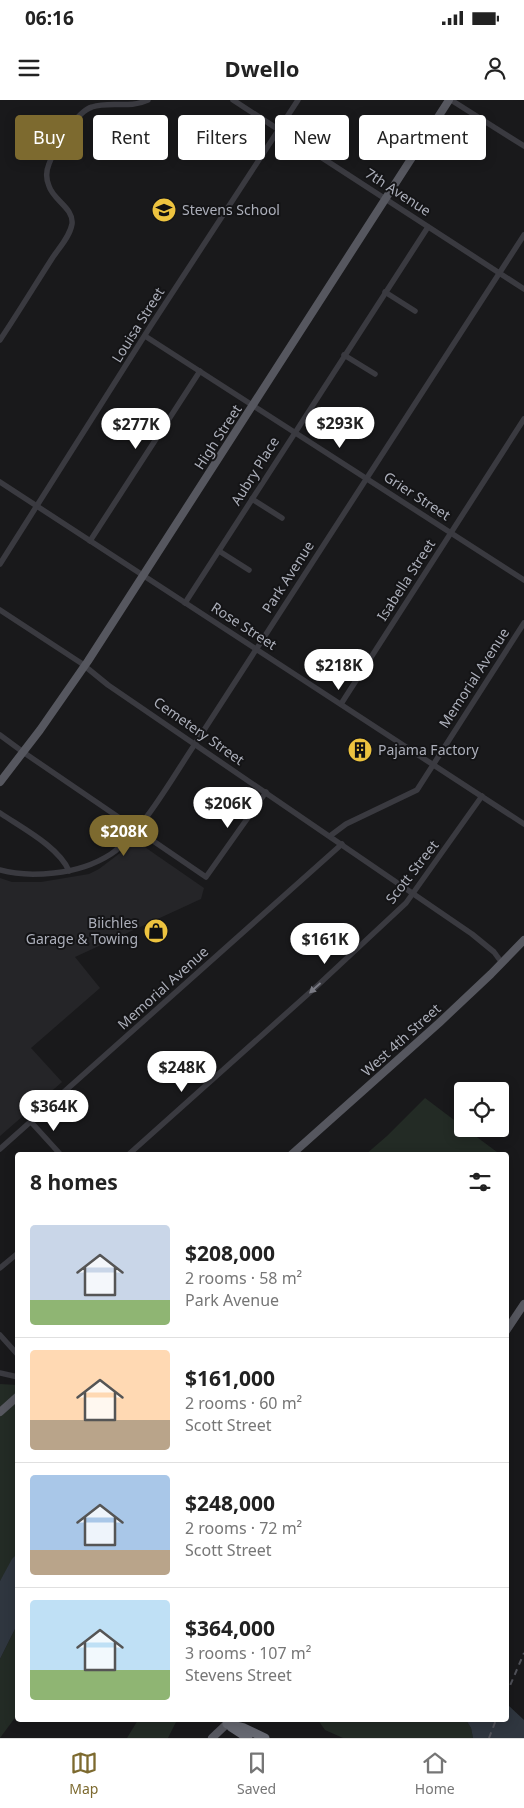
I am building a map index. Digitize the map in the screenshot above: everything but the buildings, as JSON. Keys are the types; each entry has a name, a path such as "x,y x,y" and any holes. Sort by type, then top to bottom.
{"highway":[{"path":"229,1722 248,1738"},
{"path":"229,1722 265,1738"}],"main road":[{"name":"High Street","path":"0,782 84,666 450,100"},
{"name":"West 4th Street","path":"294,1152 439,1023 524,940"},
{"path":"509,1326 524,1304"},
{"path":"0,1412 15,1399"},
{"path":"212,1738 229,1722"}],"street":[{"path":"0,340 72,225 72,216 52,194 47,180 48,166 54,154 78,117 86,109 102,104 132,105 148,100"},
{"name":"7th Avenue","path":"234,100 275,129"},
{"name":"Louisa Street","path":"288,115 298,100"},
{"path":"450,100 524,146"},
{"name":"Louisa Street","path":"0,564 275,136"},
{"name":"7th Avenue","path":"324,160 524,290"},
{"name":"Aubry Place","path":"185,603 428,226"},
{"name":"Park Avenue","path":"0,870 33,874 69,871 103,859 118,849 136,829 195,744 524,235"},
{"path":"385,292 415,311"},
{"name":"Grier Street","path":"145,336 524,580"},
{"path":"344,355 373,373"},
{"path":"90,541 200,371"},
{"name":"Isabella Street","path":"340,704 524,419"},
{"name":"Rose Street","path":"0,482 524,824"},
{"path":"252,499 282,518"},
{"path":"219,551 249,570"},
{"name":"Cemetery Street","path":"0,610 414,894 486,945 502,962"},
{"name":"Memorial Avenue","path":"330,836 346,824 417,790 524,623"},
{"path":"0,735 206,877 266,792"},
{"name":"Scott Street","path":"131,1152 402,907 414,894 482,796"},
{"path":"0,814 54,850 66,863 69,871"},
{"name":"Memorial Avenue","path":"0,1149 342,844"},
{"path":"31,1122 58,1152"},
{"path":"0,1268 15,1256"},
{"path":"0,1335 15,1352"},
{"path":"0,1373 15,1376"}],"shaded area":[{"path":"136,841 204,888 201,899 75,957 100,988 31,1048 62,1082 0,1136 0,878 12,882 41,882 89,874 99,869"},
{"path":"425,1098 454,1120 454,1137 477,1137 497,1152 368,1152"},
{"path":"0,1384 15,1385 15,1559 0,1581"},
{"path":"15,1556 15,1629 0,1659 0,1581"},
{"path":"15,1629 15,1718 0,1738 0,1659"},
{"path":"509,1706 524,1720 524,1738 473,1738 467,1722 509,1722"},
{"path":"137,1722 176,1722 168,1738 127,1738"},
{"path":"319,1722 467,1722 473,1738 343,1738 325,1730"}],"railway":[{"path":"509,1688 524,1653"},
{"path":"489,1738 495,1722"}],"place":[{"name":"Stevens School","path":"164,210"},
{"name":"Pajama Factory","path":"360,750"},
{"name":"Biichles Garage & Towing","path":"156,931"}]}
